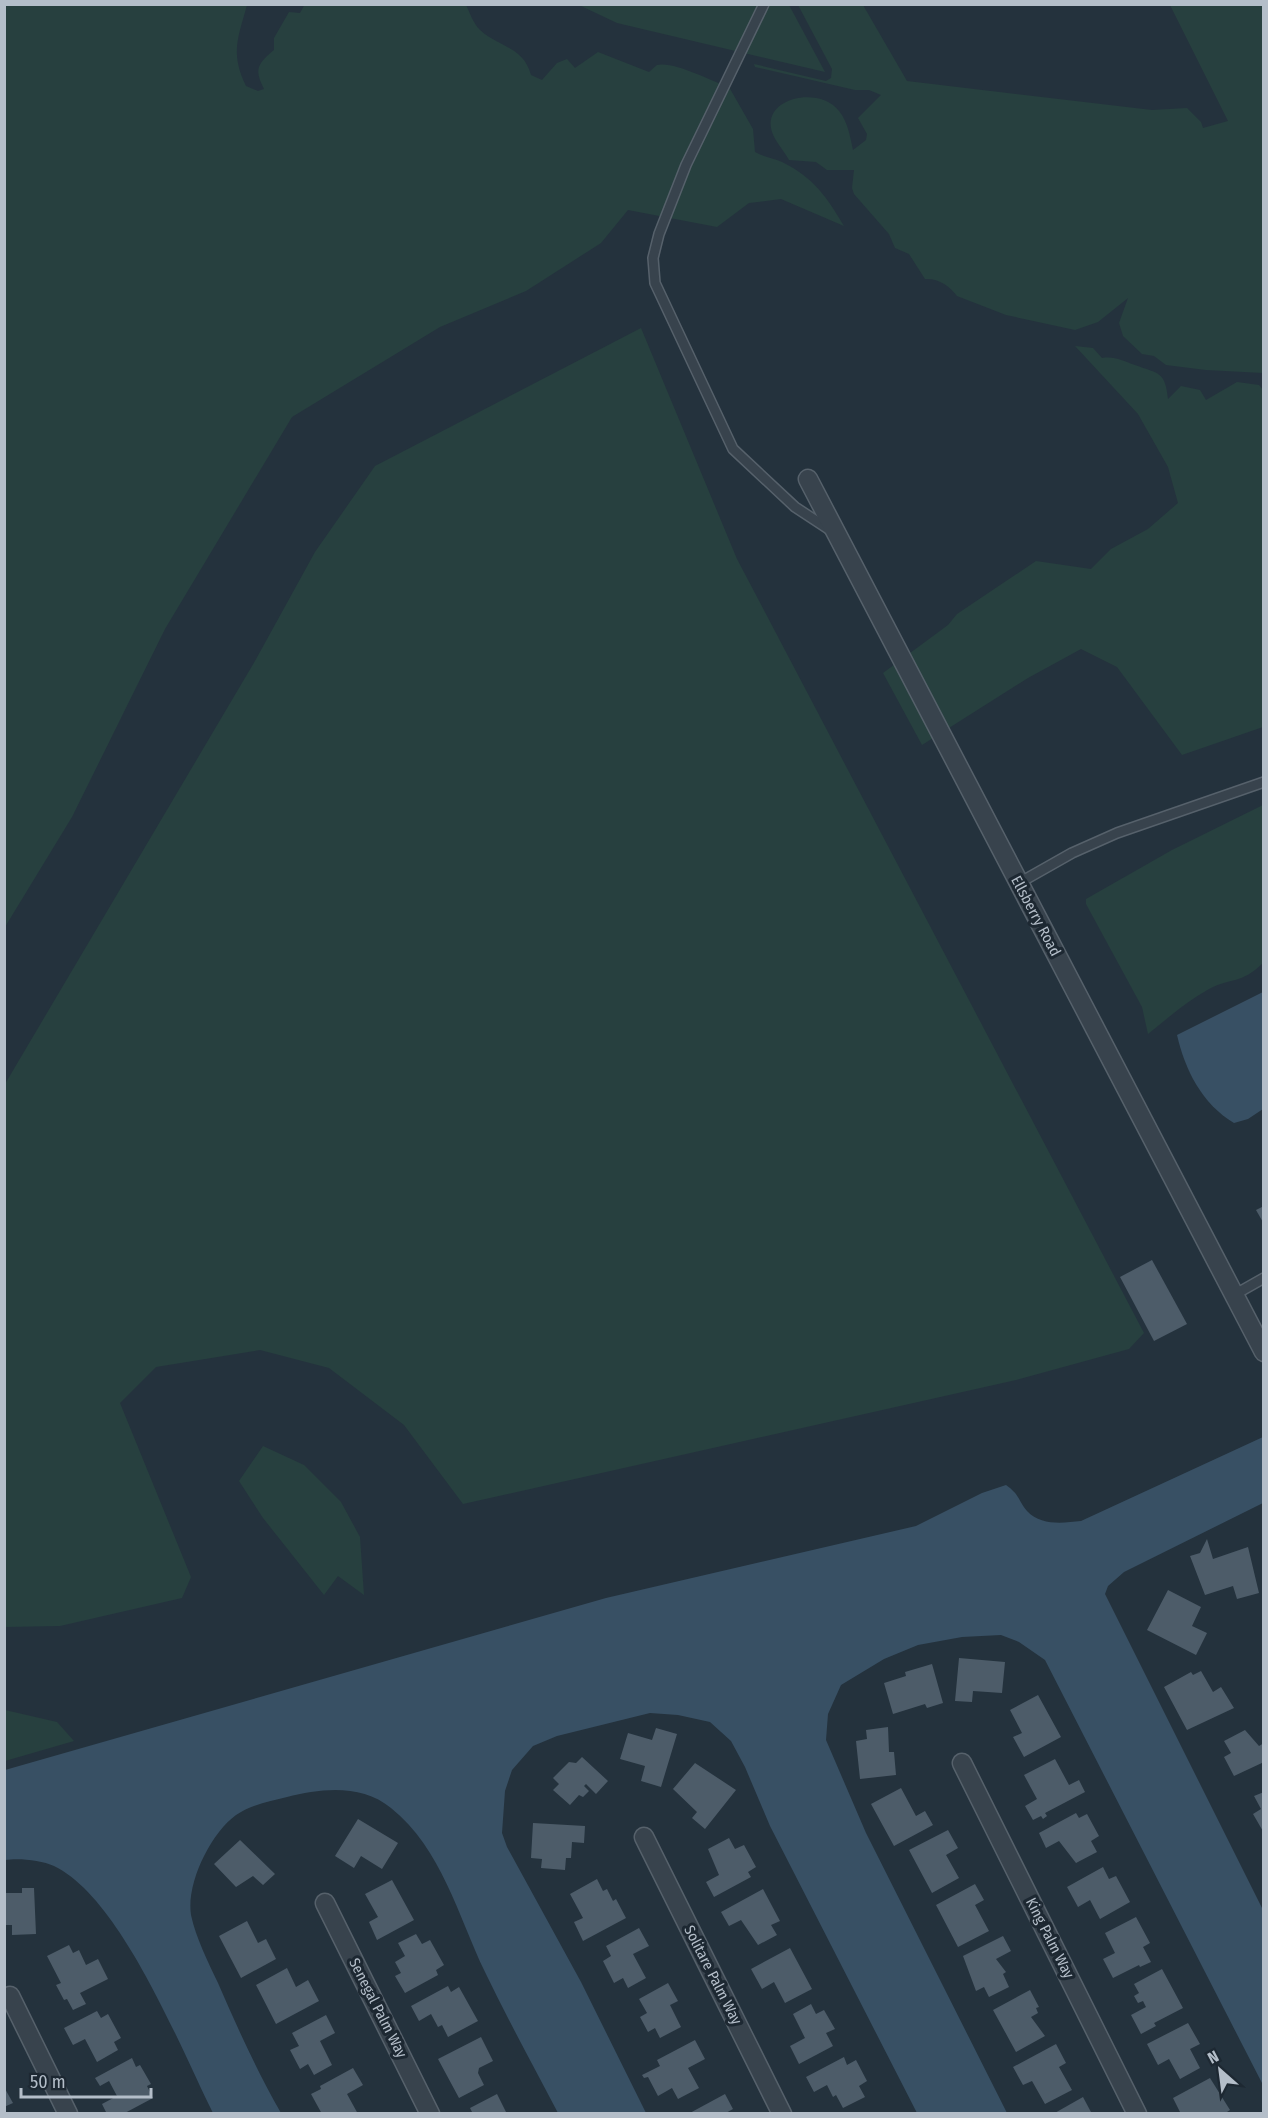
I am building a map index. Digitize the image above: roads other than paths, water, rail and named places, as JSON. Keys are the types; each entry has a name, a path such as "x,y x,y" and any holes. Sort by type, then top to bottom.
{"street":[{"name":"Ellsberry Road","path":"808,479 1263,1352"},
{"name":"King Palm Way","path":"962,1763 1137,2114"},
{"name":"Solitare Palm Way","path":"644,1838 782,2114"},
{"name":"Senegal Palm Way","path":"325,1903 430,2114"},
{"path":"10,1996 68,2114"}],"lane":[{"path":"764,4 742,45 682,175 653,258 655,283 733,449 795,507 837,535"},
{"path":"1019,883 1072,853 1117,833 1263,782"},
{"path":"1234,1294 1263,1278"}],"water":[{"path":"1263,992 1263,1109 1248,1119 1234,1123 1213,1106 1196,1085 1180,1048 1177,1035"},
{"path":"1263,1437 1263,1503 1124,1572 1108,1586 1105,1594 1263,1910 1263,2085 1045,1660 1019,1642 1001,1635 962,1637 918,1645 884,1659 841,1685 828,1714 826,1740 866,1833 1007,2113 917,2113 770,1826 745,1767 731,1741 710,1722 678,1715 650,1713 557,1736 533,1746 512,1770 505,1791 502,1833 507,1847 581,1982 646,2113 558,2113 494,1990 436,1863 409,1825 380,1800 355,1792 328,1790 300,1794 254,1806 236,1815 227,1823 209,1846 196,1874 190,1902 193,1924 199,1941 248,2049 281,2113 213,2113 146,1977 125,1941 102,1909 79,1883 54,1866 30,1860 5,1860 5,1770 606,1598 916,1526 982,1493 1006,1485 1027,1511 1039,1519 1052,1522 1081,1521"}]}
